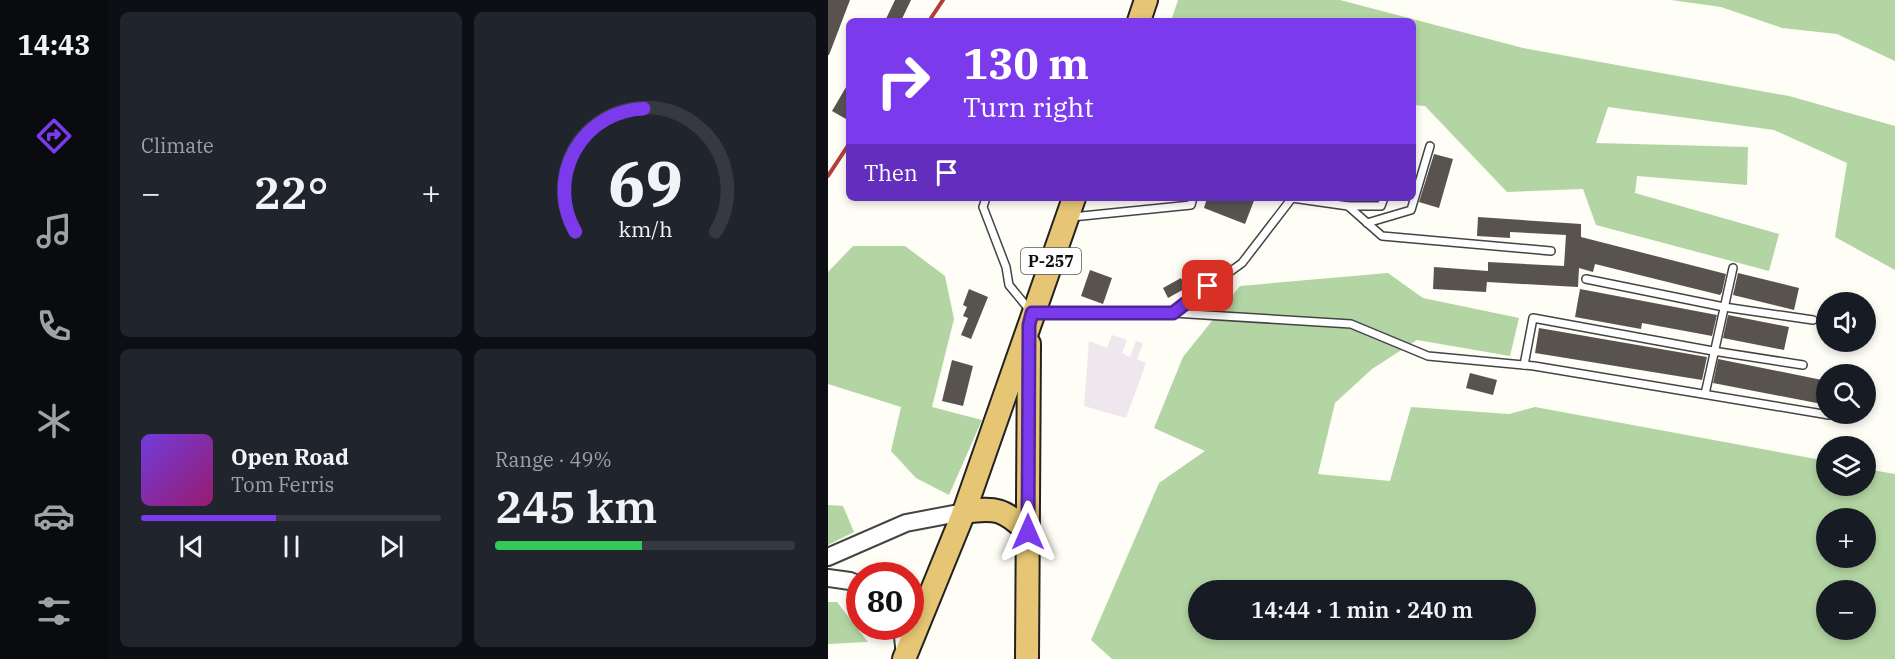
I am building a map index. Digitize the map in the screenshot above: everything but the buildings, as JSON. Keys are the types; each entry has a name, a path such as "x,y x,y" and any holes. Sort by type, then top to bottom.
{"highway":[{"path":"1140,18 1146,0"},
{"name":"Р-257","path":"904,658 964,512 1070,208"},
{"name":"Р-257","path":"1027,659 1031,319"},
{"path":"964,512 986,509 1010,515 1028,532"}],"street":[{"path":"828,556 906,523 964,512"},
{"path":"828,578 846,580"},
{"path":"903,640 904,658"}],"lane":[{"path":"1416,194 1430,146"},
{"path":"1416,170 1423,171"},
{"path":"985,201 983,207 1006,267 1009,285 1031,319 1173,313 1351,324 1428,356 1524,365 1816,413"},
{"path":"1070,208 1191,205 1192,201"},
{"path":"1173,313 1242,263 1290,201"},
{"path":"1313,201 1348,206 1381,206 1383,201"},
{"path":"1367,223 1411,210 1414,201"},
{"path":"1348,206 1383,236 1551,251"},
{"path":"1705,394 1733,268"},
{"path":"1586,279 1724,307 1813,320"},
{"path":"1524,365 1533,318 1803,365"}],"shaded area":[{"path":"1112,335 1127,340 1122,353 1130,357 1136,341 1143,343 1137,359 1146,363 1126,418 1084,406 1089,341 1107,348"}],"green space":[{"path":"1178,0 1340,0 1409,18 1172,18"},
{"path":"1671,0 1895,0 1895,61 1837,34 1782,28 1721,7"},
{"path":"1416,20 1523,48 1789,96 1895,126 1895,270 1835,237 1847,163 1774,130 1608,107 1596,143 1748,147 1747,185 1637,176 1635,193 1779,234 1769,271 1596,225 1583,189 1507,192 1425,106 1416,105"},
{"path":"853,246 905,246 945,276 954,319 932,407 982,420 949,495 916,478 891,451 901,407 828,384 828,272"},
{"path":"1388,273 1423,298 1519,318 1510,356 1417,340 1372,369 1335,403 1318,474 1390,481 1411,407 1509,414 1535,407 1816,459 1816,496 1876,496 1876,471 1895,474 1895,659 1112,659 1091,640 1159,483 1205,451 1154,428 1183,357 1240,286"},
{"path":"828,505 843,506 854,532 828,545"},
{"path":"828,602 837,602 846,614 846,640 866,640 868,642 828,644"}],"railway":[{"path":"931,18 943,0"},
{"path":"828,176 846,149"}],"route":[{"path":"1028,532 1029,325 1032,313 1173,313 1208,286"}]}
